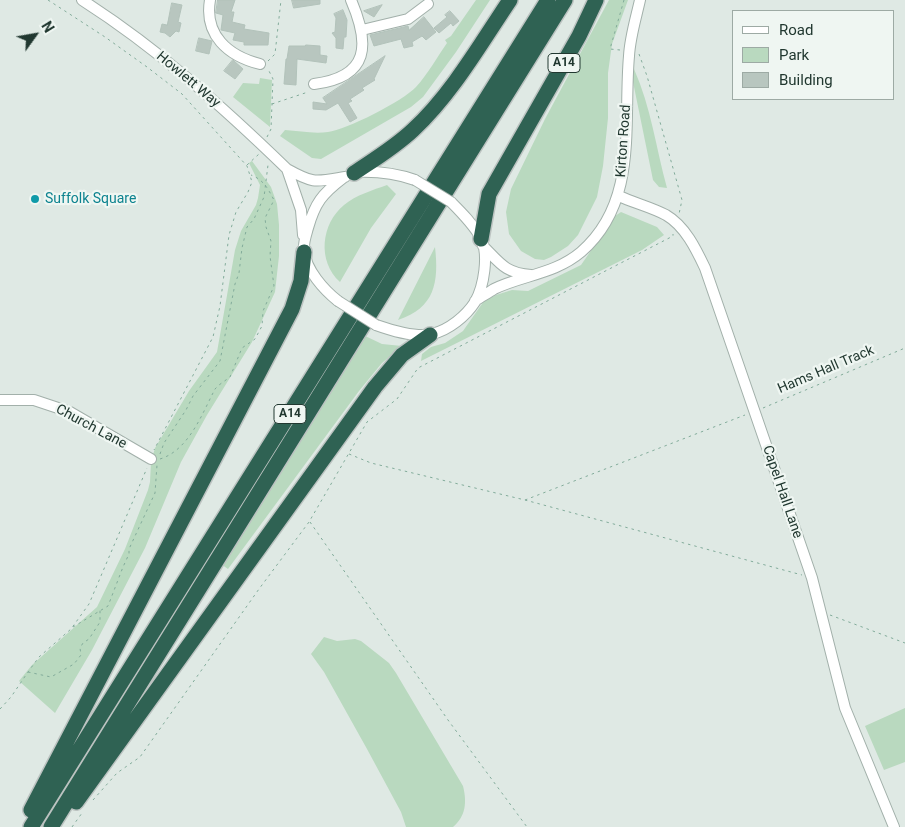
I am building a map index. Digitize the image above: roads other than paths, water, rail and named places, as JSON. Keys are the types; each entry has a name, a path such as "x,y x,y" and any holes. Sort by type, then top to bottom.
{"highway":[{"path":"349,175 389,150 414,129 439,103 510,0"},
{"name":"A14","path":"31,827 548,0"},
{"name":"A14","path":"52,827 565,0"},
{"name":"A14","path":"482,243 489,194 579,36 596,0"},
{"path":"22,827 292,310 301,281 304,247"},
{"name":"A14","path":"52,827 72,808 375,387 402,356 430,335"}],"street":[{"name":"Howlett Way","path":"82,0 117,22 190,80 261,149 287,169 305,179 317,182 349,175"},
{"path":"210,0 208,12 214,34 241,58 260,64"},
{"path":"314,84 338,79 354,66 362,49 362,30 351,0"},
{"name":"Kirton Road","path":"475,301 495,289 560,266 581,252 597,234 606,220 618,196 625,164 629,53 640,0"},
{"path":"362,30 408,19 428,4"},
{"name":"Howlett Way","path":"287,169 301,210 304,247"},
{"path":"378,171 415,180 451,202 470,221 482,243 485,264 475,301 464,315 445,329 430,335 395,332 376,325 338,302 324,290 312,273 304,247 313,210 327,190 349,175 378,171"},
{"name":"Capel Hall Lane","path":"618,196 667,216 677,224 695,246 705,268 812,578 845,708 894,827"},
{"name":"Kirton Road","path":"482,243 506,269 519,274 537,275"},
{"name":"Church Lane","path":"0,400 34,400 70,412 151,459"}],"place":[{"name":"Suffolk Square","path":"35,199"}]}
